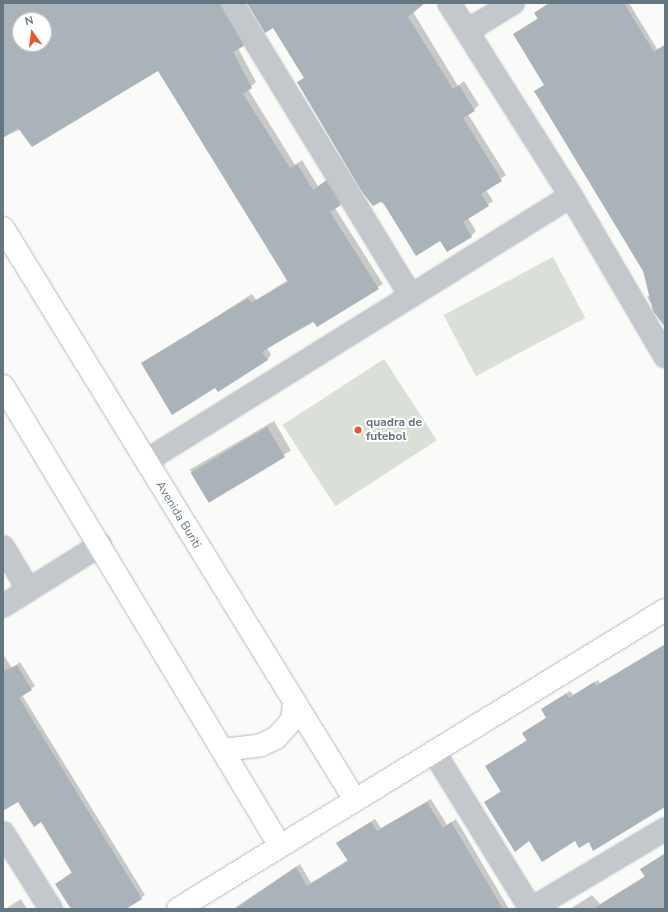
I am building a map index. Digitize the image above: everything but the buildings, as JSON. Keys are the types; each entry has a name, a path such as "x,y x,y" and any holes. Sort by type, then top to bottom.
{"street":[{"path":"232,3 410,294"},
{"path":"449,3 571,196 665,356"},
{"path":"467,31 513,3"},
{"path":"146,462 410,294 571,196"},
{"name":"Avenida Buriti","path":"3,228 294,704 355,800"},
{"path":"3,386 280,846"},
{"path":"3,606 100,545"},
{"path":"3,547 28,589"},
{"path":"178,909 665,610"},
{"path":"223,750 261,746 276,738 292,720 294,704"},
{"path":"434,752 531,909 665,829"},
{"path":"3,833 51,909"}],"shaded area":[{"path":"553,257 585,318 476,376 444,315"},
{"name":"quadra de futebol","path":"384,359 437,440 335,506 283,425"}],"place":[{"name":"quadra de futebol","path":"358,430"}]}
